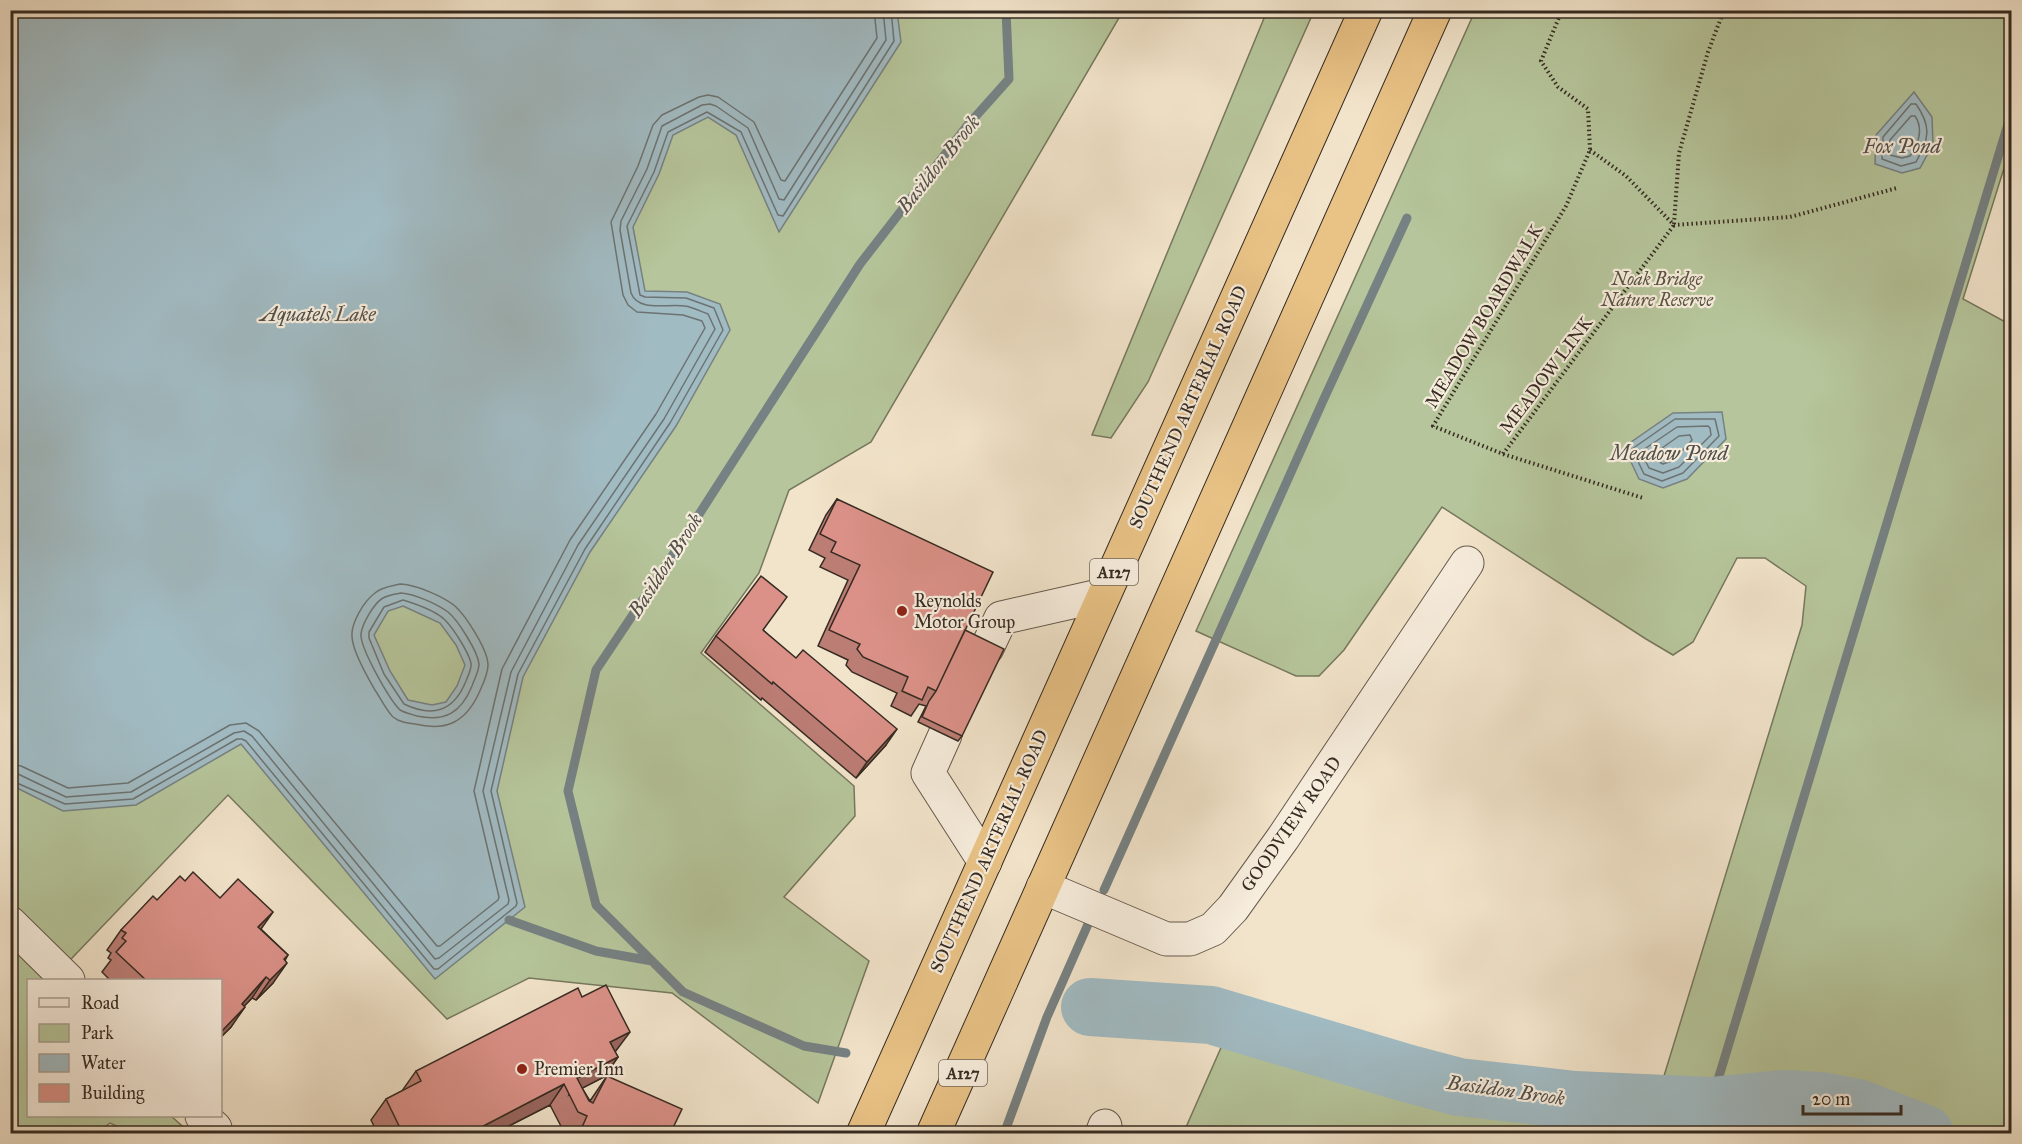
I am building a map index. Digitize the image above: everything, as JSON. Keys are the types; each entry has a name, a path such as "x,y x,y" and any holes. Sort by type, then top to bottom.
{"highway":[{"name":"SOUTHEND ARTERIAL ROAD","path":"863,1134 1366,10"},
{"name":"A127","path":"933,1134 1435,10"},
{"name":"A127","path":"939,1134 987,1012"}],"street":[{"name":"GOODVIEW ROAD","path":"1043,887 1166,939 1190,939 1213,929 1233,908 1283,838 1467,563"},
{"path":"987,648 1001,618 1103,595"},
{"path":"945,735 928,774 985,862"},
{"path":"10,923 66,979"}],"path":[{"path":"1562,10 1541,61 1558,87 1588,109 1590,150 1626,176 1674,225 1790,217 1897,188"},
{"path":"1674,225 1679,153 1708,52 1724,10"},
{"name":"MEADOW BOARDWALK","path":"1590,150 1566,206 1433,426 1503,454 1642,498"},
{"name":"MEADOW LINK","path":"1503,454 1674,225"}],"green space":[{"name":"Aquatels Lake","path":"10,11 1123,11 871,442 789,490 759,573 701,653 854,786 855,816 784,897 869,961 818,1103 672,993 529,978 447,1019 228,795 52,979 27,979 27,1117 172,1117 190,1133 132,1133 110,1123 97,1133 11,1133"},
{"path":"1267,11 1314,11 1148,382 1111,438 1092,435"},
{"name":"Noak Bridge Nature Reserve","path":"1475,11 2011,11 2011,146 1963,299 2011,325 2011,1133 1183,1134 1242,1000 1449,1069 1664,1076 1802,625 1806,586 1765,558 1737,558 1693,642 1673,655 1442,507 1344,650 1319,676 1296,676 1196,631"}],"water":[{"name":"Aquatels Lake","path":"10,11 897,11 901,42 779,232 736,135 708,117 673,135 659,174 633,227 645,291 687,292 720,304 730,330 676,426 590,552 523,677 497,791 525,907 435,979 241,744 136,805 63,811 11,785","holes":["403,606 440,623 456,645 465,665 457,686 446,702 432,705 408,700 390,671 374,635 388,611"]},
{"name":"Fox Pond","path":"1914,92 1932,117 1933,144 1920,168 1902,173 1875,164 1876,135"},
{"name":"Meadow Pond","path":"1722,412 1726,439 1687,479 1663,488 1639,479 1624,447 1673,413"}],"building":[{"name":"Reynolds Motor Group","path":"837,499 993,572 936,691 928,687 922,700 902,691 908,677 863,657 857,649 860,644 829,630 860,565 831,552 836,542 820,534"},
{"path":"761,576 787,597 763,630 796,658 803,650 897,729 867,762 716,636"},
{"path":"965,630 1004,649 962,736 922,717"},
{"path":"193,872 220,898 238,879 273,912 258,927 288,955 284,959 287,963 270,980 266,977 242,1004 245,1007 222,1031 222,979 145,979 116,952 126,941 122,938 126,933 121,930 153,896 157,900 180,876 185,881"},
{"name":"Premier Inn","path":"606,985 630,1032 610,1042 618,1057 577,1078 589,1101 593,1103 607,1076 682,1109 670,1134 579,1134 587,1116 578,1112 564,1084 468,1134 403,1134 386,1099 421,1081 416,1071 578,988 582,997"}],"waterway":[{"name":"Basildon Brook","path":"846,1053 804,1046 683,992 596,905 568,791 596,670 860,264 967,126 1009,79 1006,10"},
{"path":"1710,1106 2012,111"},
{"path":"1104,890 1407,218"},
{"path":"509,920 596,951 652,961"},
{"path":"1004,1134 1047,1017 1089,922"},
{"name":"Basildon Brook","path":"1090,1007 1211,1015 1459,1087 1575,1100 1710,1106 1782,1099 1821,1101 1858,1108 1925,1134"}],"place":[{"name":"Reynolds Motor Group","path":"902,611"},
{"name":"Premier Inn","path":"522,1069"}]}
